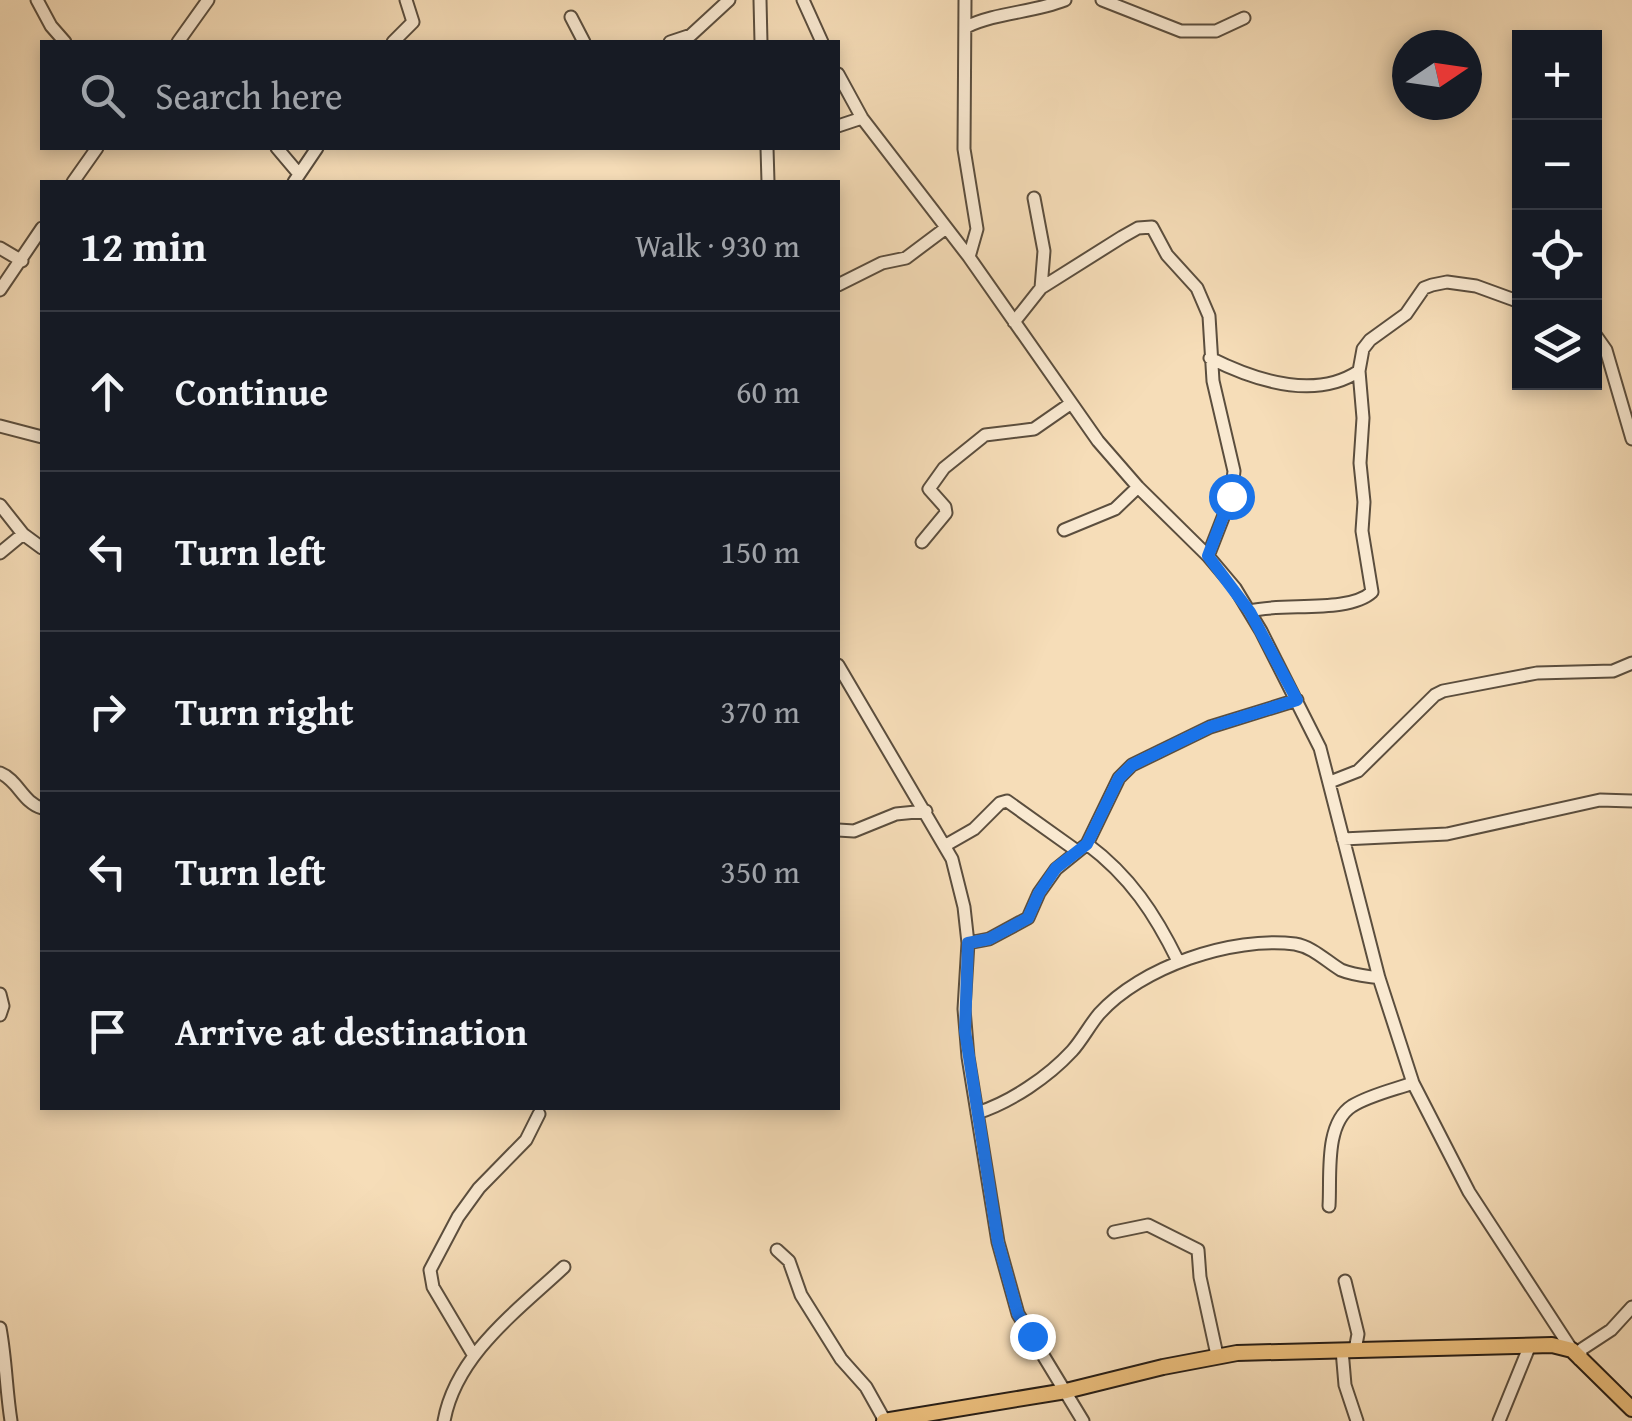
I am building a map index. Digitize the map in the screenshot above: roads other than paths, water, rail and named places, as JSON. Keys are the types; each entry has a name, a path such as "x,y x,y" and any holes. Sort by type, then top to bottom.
{"main road":[{"path":"884,1421 926,1418 1216,1355 1530,1345 1561,1346 1576,1354 1629,1407"}],"street":[{"path":"37,0 63,40"},
{"path":"179,40 208,0"},
{"path":"395,40 413,22 406,0"},
{"path":"676,40 691,35 729,0"},
{"path":"760,0 761,40"},
{"path":"803,0 817,40"},
{"path":"966,0 964,149 977,230 968,257"},
{"path":"1013,14 1019,0"},
{"path":"966,27 1065,0"},
{"path":"1102,0 1181,30 1216,31 1244,18"},
{"path":"572,17 583,40"},
{"path":"840,78 862,118 968,257 1070,404 1138,487 1208,556 1250,612 1320,748 1378,978 1413,1084 1469,1192 1576,1354 1612,1330 1632,1307"},
{"path":"840,125 862,118"},
{"path":"74,180 95,150"},
{"path":"278,150 296,178 316,150"},
{"path":"768,180 769,150"},
{"path":"1034,198 1044,252 1041,288"},
{"path":"1014,322 1041,288 1122,236 1138,228 1152,227 1168,255 1191,279 1209,316 1213,381 1234,471 1231,496 1208,556"},
{"path":"840,284 882,264 906,258 946,228"},
{"path":"0,290 40,231"},
{"path":"0,248 22,260"},
{"path":"1354,375 1370,340 1406,314 1424,288 1447,282 1476,286 1514,300"},
{"path":"1602,344 1632,439"},
{"path":"1210,358 1274,384 1332,382 1354,375"},
{"path":"1213,381 1229,368"},
{"path":"1250,612 1278,606 1308,608 1365,598 1372,592 1362,530 1361,386 1354,375"},
{"path":"922,542 946,513 930,489 944,468 985,435 1034,429 1070,404"},
{"path":"0,426 40,436"},
{"path":"1064,530 1115,508 1138,487"},
{"path":"0,505 23,534 40,547"},
{"path":"0,553 23,534"},
{"path":"1330,782 1358,771 1443,691 1537,673 1613,671 1632,662"},
{"path":"840,668 946,845 964,907 968,943 964,1009 998,1242 1018,1314 1082,1421"},
{"path":"968,943 989,939 1028,918 1056,868 1082,848 1119,778 1132,765 1210,727 1297,700"},
{"path":"0,773 12,779 30,802 40,807"},
{"path":"946,845 974,830 1006,801 1120,870 1134,886 1178,961"},
{"path":"1342,838 1447,834 1593,801 1632,801"},
{"path":"840,830 854,831 896,814 926,811"},
{"path":"977,1114 1006,1102 1053,1068 1079,1043 1101,1012 1178,961 1244,946 1294,944 1314,951 1342,970 1378,978"},
{"path":"0,994 0,1015"},
{"path":"1330,1206 1332,1145 1337,1126 1348,1109 1413,1084"},
{"path":"474,1356 433,1287 430,1270 458,1217 479,1188 526,1140 539,1114"},
{"path":"1114,1232 1148,1225 1198,1250 1216,1355"},
{"path":"776,1250 789,1261 801,1295 841,1358 866,1387 884,1421"},
{"path":"444,1421 448,1399 474,1356 564,1267"},
{"path":"1345,1281 1358,1334 1349,1350 1344,1385 1356,1421"},
{"path":"0,1328 11,1421"},
{"path":"1499,1421 1530,1345"},
{"path":"1629,1407 1631,1421"}]}
